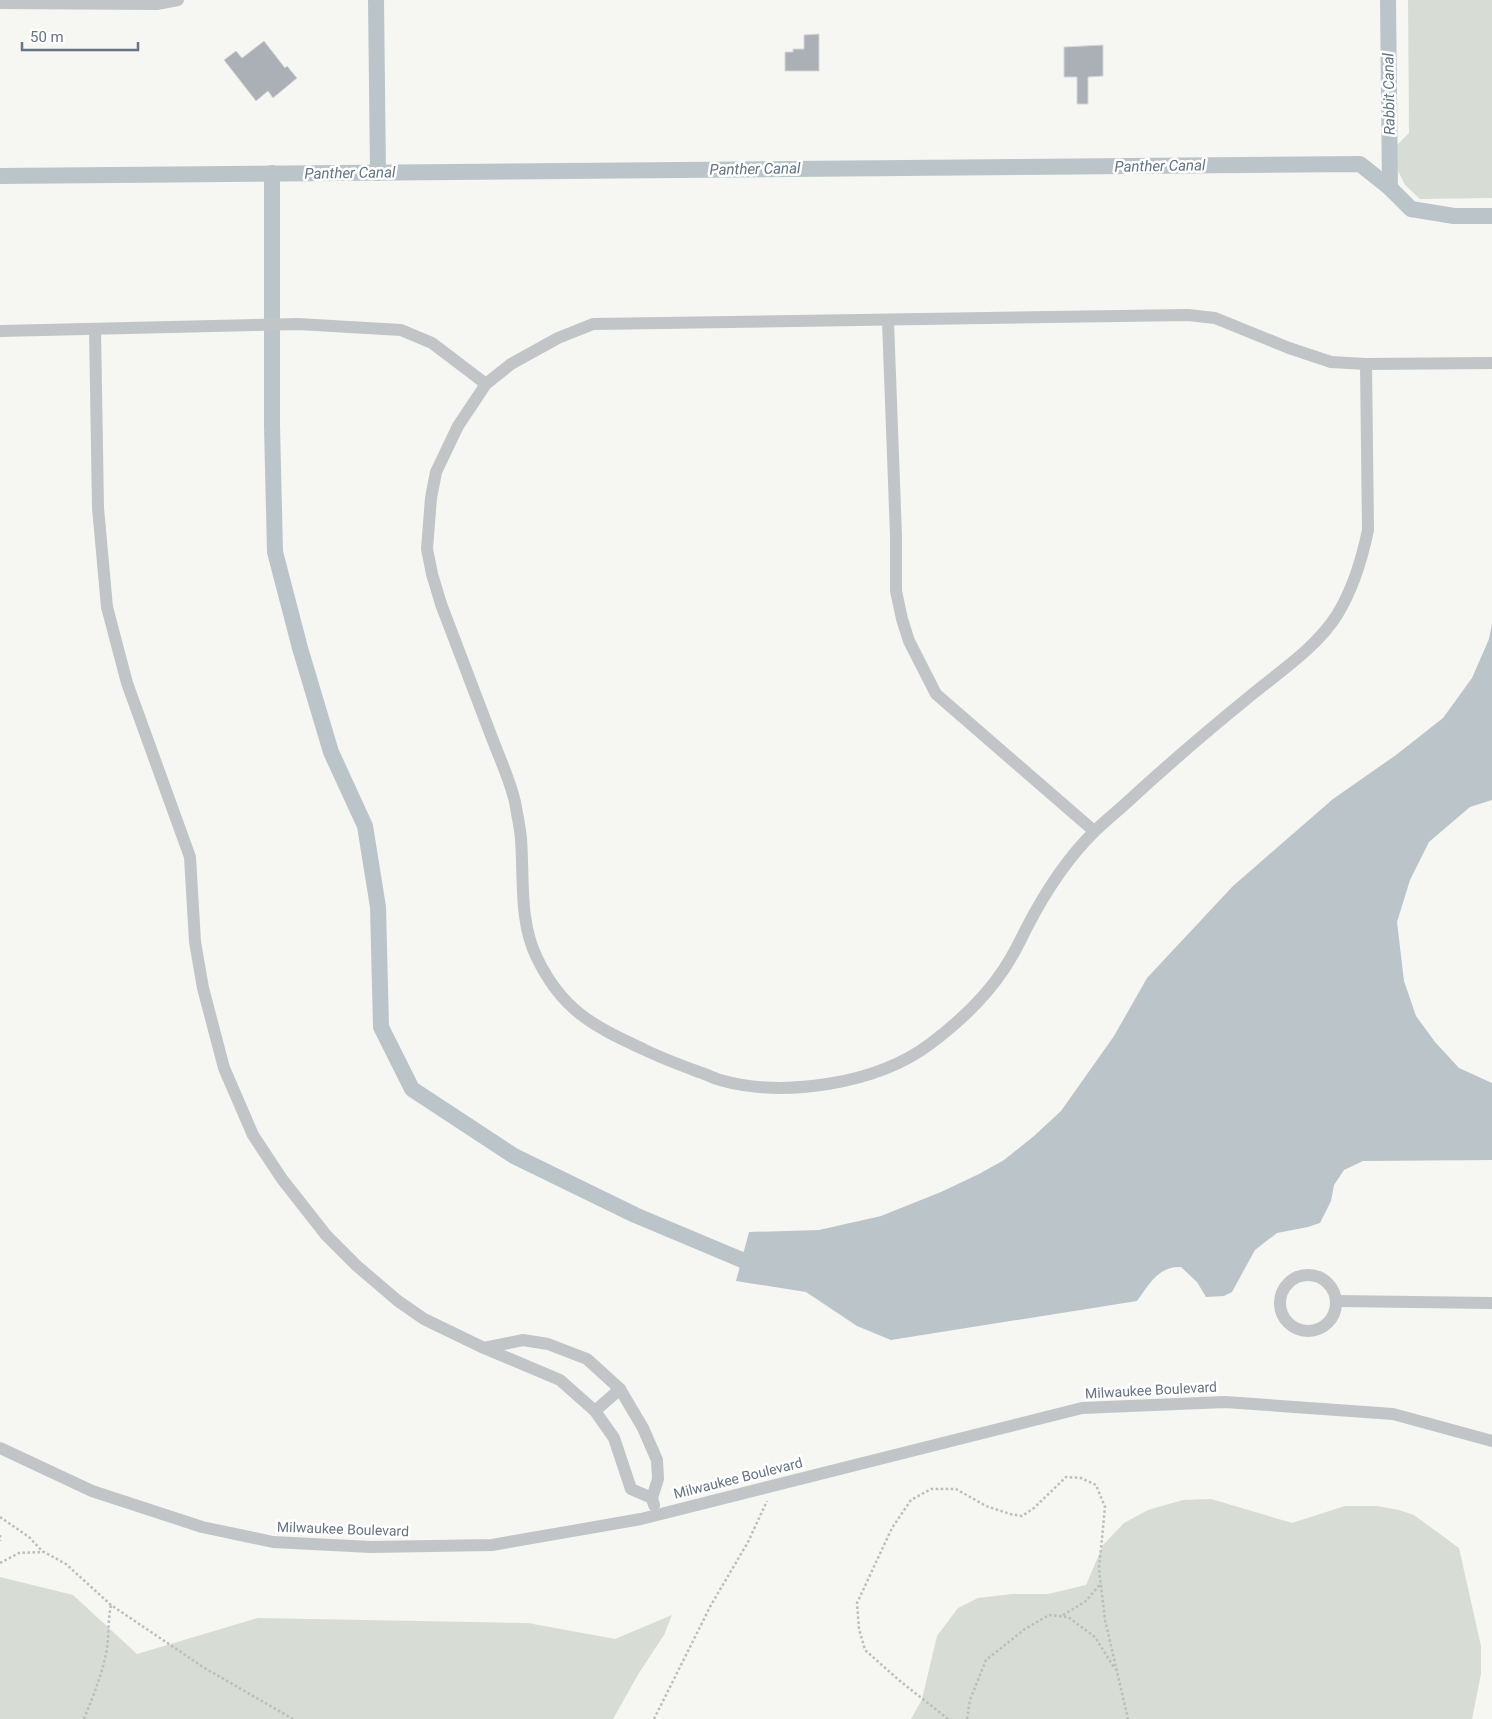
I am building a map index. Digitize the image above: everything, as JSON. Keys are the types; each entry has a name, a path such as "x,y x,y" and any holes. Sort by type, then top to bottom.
{"street":[{"path":"0,3 157,4 178,0"},
{"path":"1366,364 1368,530 1362,557 1350,589 1337,615 1320,636 1295,660 1163,768 1094,832 1059,873 1026,928 1015,952 988,990 965,1015 927,1046 893,1065 850,1080 806,1087 779,1088 720,1080 674,1063 617,1037 575,1012 536,958 528,935 523,898 520,835 514,796 441,604 432,574 428,549 431,498 436,472 458,426 486,384 511,364 558,338 593,324 1188,315 1215,318 1289,348 1331,362 1366,364 1492,363"},
{"path":"888,321 896,536 896,591 908,640 936,694 1094,832"},
{"path":"0,331 298,324 401,330 432,343 486,384"},
{"path":"95,329 98,508 107,606 127,683 190,857 195,942 202,988 224,1068 254,1135 282,1179 326,1236 357,1266 398,1301 424,1319 484,1348 560,1380 595,1411 614,1438 631,1489 652,1498"},
{"path":"1306,1275 1322,1279 1329,1285 1336,1301 1332,1317 1317,1329 1308,1331 1298,1329 1290,1324 1280,1308 1280,1298 1284,1289 1297,1277 1306,1275"},
{"path":"1336,1301 1492,1303"},
{"path":"484,1348 523,1340 548,1344 587,1359 620,1389 643,1428 658,1460 658,1479 652,1498 656,1515"},
{"path":"595,1411 620,1389"},
{"name":"Milwaukee Boulevard","path":"0,1448 92,1491 202,1527 273,1542 370,1547 492,1545 656,1515 1082,1408 1225,1402 1393,1414 1492,1441"}],"path":[{"path":"948,1719 865,1650 859,1629 857,1603 892,1528 911,1500 931,1490 956,1489 986,1506 1022,1516 1034,1508 1066,1477 1081,1478 1096,1485 1105,1507 1099,1569 1105,1620 1128,1719"},
{"path":"654,1719 711,1604 748,1542 771,1492 772,1485"},
{"path":"0,1517 29,1537 44,1552 66,1564 111,1605 204,1667 293,1719"},
{"path":"0,1535 0,1541"},
{"path":"0,1563 19,1553 44,1552"},
{"path":"1061,1616 1086,1601 1101,1583"},
{"path":"84,1719 101,1676 107,1646 108,1619 111,1605"},
{"path":"966,1719 970,1700 986,1660 1025,1629 1048,1614 1068,1617 1095,1638 1117,1672"}],"shaded area":[{"path":"1408,0 1492,0 1492,198 1420,199 1405,185 1395,165 1397,145 1409,133"},
{"path":"1492,624 1492,800 1470,807 1429,842 1410,880 1397,922 1404,981 1416,1016 1435,1042 1459,1068 1492,1083 1492,1160 1363,1161 1344,1170 1334,1185 1331,1201 1320,1223 1277,1233 1255,1250 1232,1292 1224,1296 1206,1297 1197,1282 1181,1267 1173,1268 1160,1273 1137,1301 891,1340 857,1326 806,1292 736,1281 749,1232 819,1230 881,1216 941,1192 979,1174 1004,1160 1034,1136 1061,1111 1114,1036 1147,978 1233,886 1333,799 1396,755 1443,718 1472,678 1489,639"},
{"path":"1211,1499 1292,1523 1345,1506 1377,1506 1399,1510 1414,1515 1459,1548 1481,1646 1481,1674 1472,1719 911,1719 922,1699 937,1636 958,1608 978,1598 1012,1594 1048,1594 1086,1585 1103,1545 1124,1523 1148,1510 1183,1500"},
{"path":"0,1577 73,1595 137,1654 258,1618 528,1623 615,1639 672,1615 664,1635 639,1673 613,1719 0,1719"}],"building":[{"path":"819,34 819,71 785,71 785,52 793,52 793,49 804,49 804,35"},
{"path":"264,41 285,68 287,66 297,78 273,98 268,91 256,101 224,60 236,51 242,58"},
{"path":"1103,45 1103,76 1088,77 1088,104 1077,104 1077,77 1064,77 1064,47"}],"waterway":[{"path":"376,0 378,173"},
{"name":"Rabbit Canal","path":"1388,0 1390,188"},
{"name":"Panther Canal","path":"0,176 1360,164 1390,188 1411,209 1454,216 1492,216"},
{"path":"272,173 272,426 275,552 300,648 331,752 365,826 378,907 381,1027 412,1089 514,1156 635,1215 742,1260 763,1257"}]}
